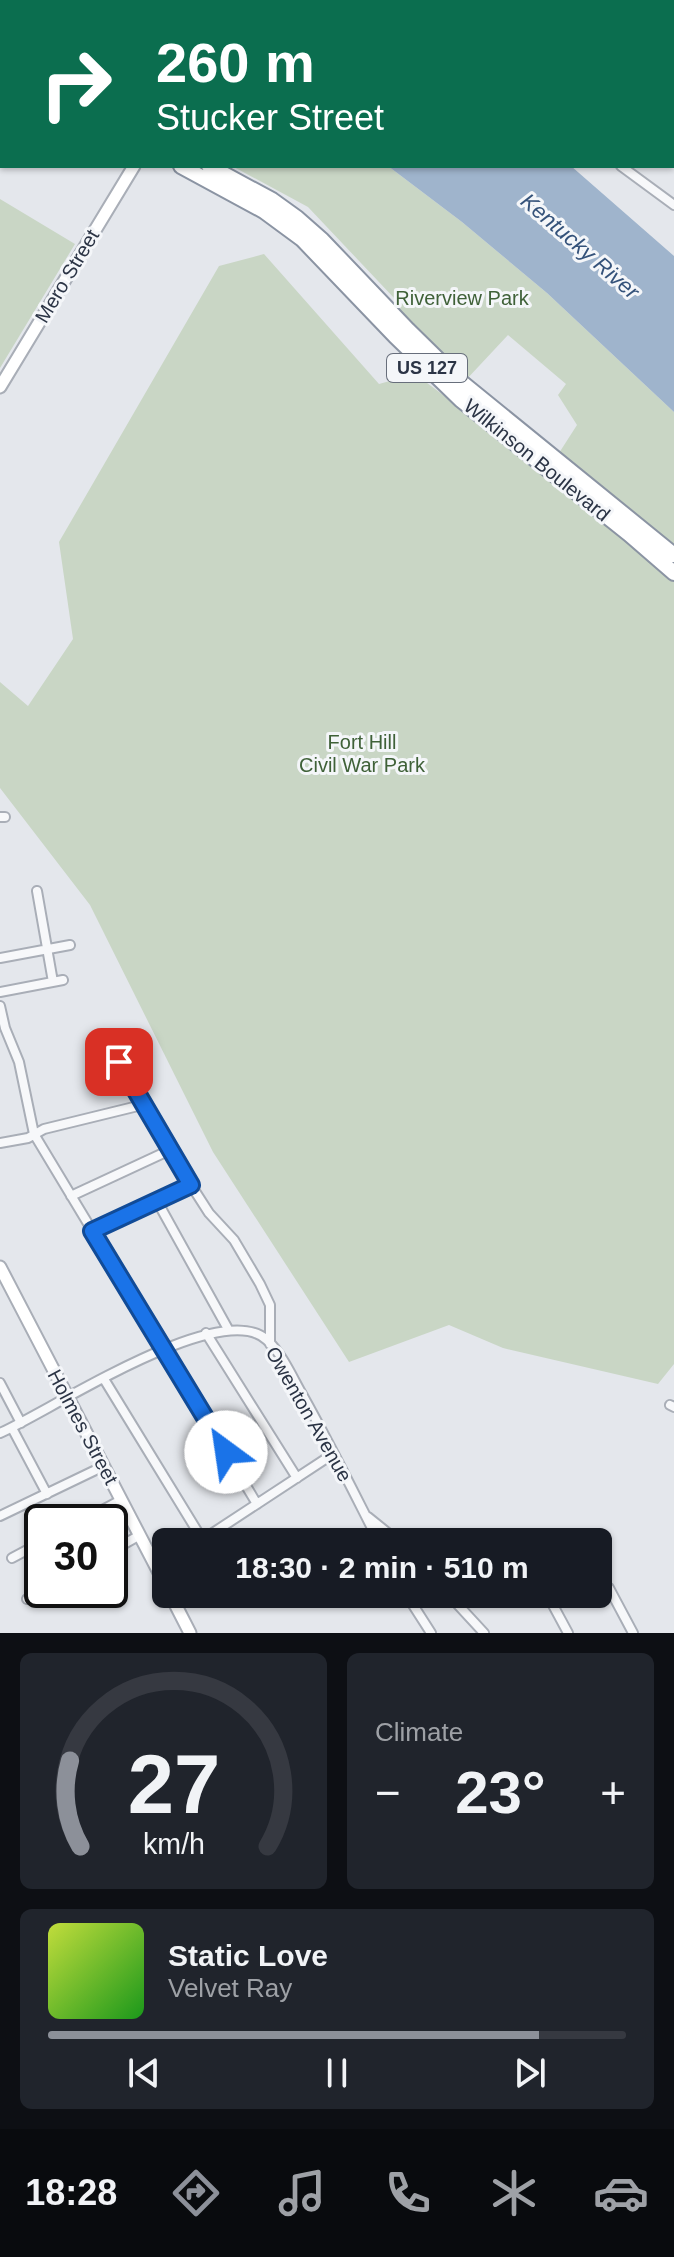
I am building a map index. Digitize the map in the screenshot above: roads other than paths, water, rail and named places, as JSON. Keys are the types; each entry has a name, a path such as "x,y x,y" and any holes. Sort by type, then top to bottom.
{"highway":[{"name":"Wilkinson Boulevard","path":"185,168 264,211 290,229 454,394 674,573"},
{"name":"Wilkinson Boulevard","path":"213,168 272,200 297,218 461,382 674,555"}],"main road":[{"name":"Mero Street","path":"0,385 133,168"},
{"name":"Holmes Street","path":"0,1267 121,1500 152,1552"},
{"path":"177,1608 190,1633"}],"street":[{"path":"624,168 674,205"},
{"path":"37,891 53,982"},
{"path":"0,958 70,945"},
{"path":"0,992 63,980"},
{"path":"0,1006 19,1062 34,1134 257,1504"},
{"path":"107,1041 191,1185 209,1213 234,1240 267,1297 270,1344"},
{"path":"0,1143 28,1138 44,1129 142,1105"},
{"path":"71,1196 170,1150"},
{"path":"92,1231 191,1185"},
{"path":"157,1201 228,1329"},
{"name":"Owenton Avenue","path":"0,1433 164,1349 206,1333 228,1329 253,1331 265,1338 281,1356 372,1528"},
{"path":"206,1333 297,1478"},
{"path":"104,1379 192,1528"},
{"path":"0,1383 47,1494"},
{"path":"220,1528 333,1454"},
{"path":"0,1516 104,1466"},
{"path":"114,1504 121,1500"},
{"path":"364,1514 382,1528"},
{"path":"128,1542 140,1535"},
{"path":"12,1558 24,1552"},
{"path":"612,1594 633,1633"},
{"path":"415,1608 431,1633"},
{"path":"461,1608 484,1633"},
{"path":"555,1608 568,1633"}],"water":[{"name":"Kentucky River","path":"391,168 573,168 674,256 674,412 547,293"}],"park label":[{"name":"Riverview Park","path":"462,298"},
{"name":"Fort Hill Civil War Park","path":"362,754"}]}
